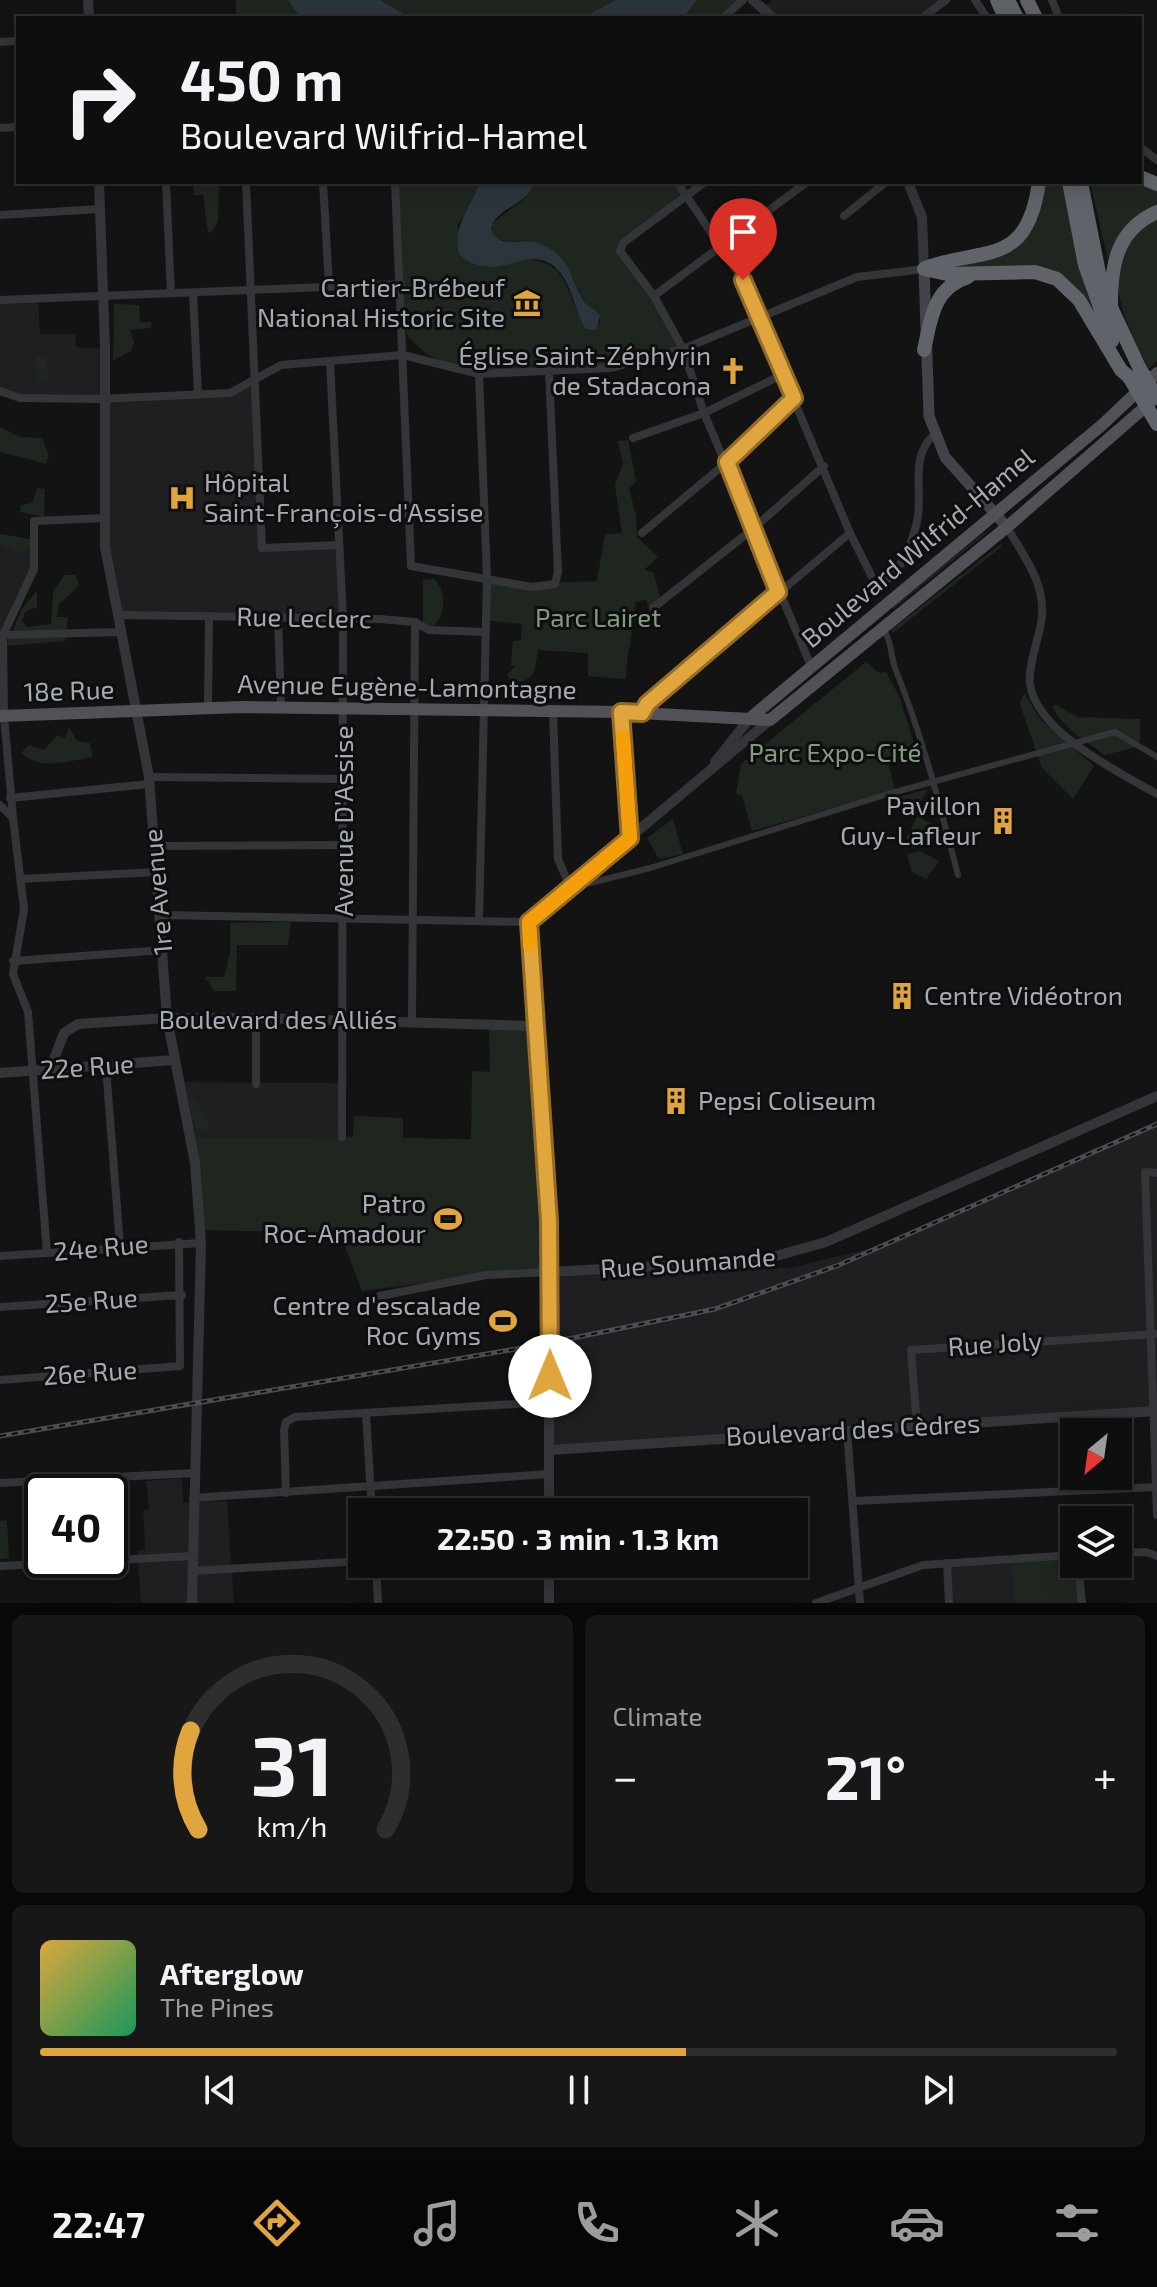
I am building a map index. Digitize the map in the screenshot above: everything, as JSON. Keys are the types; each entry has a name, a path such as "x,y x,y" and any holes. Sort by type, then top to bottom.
{"highway":[{"path":"924,269 940,263 987,256 1003,249 1024,228 1032,213 1039,184"},
{"path":"1069,184 1093,292 1157,424"},
{"path":"1081,184 1095,264 1134,372 1157,397"},
{"path":"1111,309 1112,266 1120,244 1136,224 1157,212"},
{"path":"924,269 947,274 1035,272 1057,279 1079,300 1121,370 1134,372"},
{"path":"924,350 933,312 943,291 954,281 980,273"}],"main road":[{"path":"924,269 924,350 929,416 935,434 961,479 1007,527"},
{"name":"Boulevard Wilfrid-Hamel","path":"749,719 1102,425 1157,373"},
{"name":"Boulevard Wilfrid-Hamel","path":"770,720 1007,527 1157,397"},
{"name":"Avenue Eugène-Lamontagne","path":"139,711 281,707 621,712 770,720"},
{"name":"18e Rue","path":"2,716 139,711"}],"street":[{"path":"725,16 743,0"},
{"path":"753,0 771,16"},
{"path":"925,16 946,0"},
{"name":"1re Avenue","path":"99,184 104,294 105,547 139,711 149,781 167,1018 195,1163 201,1243 192,1603"},
{"path":"166,184 171,293"},
{"path":"246,184 262,548 339,545"},
{"path":"323,184 329,285"},
{"path":"395,184 411,566 532,587 553,586 557,579 549,372"},
{"path":"678,184 722,246 761,318 870,578 885,582 891,578 913,540 919,506 921,453 935,434"},
{"path":"702,184 619,247 654,296 683,349 704,413 811,666"},
{"path":"654,296 804,184"},
{"path":"844,216 884,184"},
{"path":"0,391 20,398 105,399 230,393 281,365 403,355 479,374 549,372 634,364 683,349 857,277 924,269 922,217 909,184"},
{"path":"0,215 100,209"},
{"path":"0,300 401,284"},
{"path":"193,293 198,394"},
{"name":"Avenue D'Assise","path":"330,362 345,708 342,1137"},
{"path":"479,374 487,578 479,921"},
{"path":"633,438 704,413 784,374"},
{"path":"642,533 727,462 794,398"},
{"path":"653,608 754,528 824,466"},
{"path":"47,1253 28,1012 13,974 24,909 2,716 3,635 34,569 34,521 104,518"},
{"path":"1007,527 1034,574 1041,604 1031,687 1048,718 1075,743 1157,794"},
{"path":"642,713 647,704 850,533"},
{"name":"Rue Leclerc","path":"119,615 343,618 415,622 429,630 485,632"},
{"path":"208,707 209,616"},
{"path":"278,617 281,707"},
{"path":"412,1021 415,622"},
{"path":"882,627 890,638 894,665 909,697 958,875"},
{"path":"3,635 122,632"},
{"path":"553,711 558,859 570,887 586,886 650,868 1115,732 1157,757"},
{"path":"621,712 630,838"},
{"name":"Boulevard Wilfrid-Hamel","path":"714,763 724,746 749,719"},
{"name":"Boulevard Wilfrid-Hamel","path":"529,922 714,763 770,720"},
{"path":"10,798 149,781 345,779"},
{"path":"0,805 13,818"},
{"path":"155,846 342,845"},
{"path":"20,879 157,872"},
{"path":"160,915 529,922 550,1272 549,1498"},
{"path":"13,961 164,950"},
{"name":"Boulevard des Alliés","path":"50,1069 64,1033 78,1024 167,1018 256,1018 534,1026"},
{"path":"256,1018 256,1084"},
{"name":"22e Rue","path":"0,1073 174,1060"},
{"path":"106,1067 120,1246"},
{"name":"Rue Soumande","path":"380,1296 486,1275 787,1256 853,1231 1157,1096"},
{"path":"1157,1173 1145,1172 1157,1515"},
{"path":"179,1242 182,1295"},
{"name":"24e Rue","path":"0,1256 179,1242 201,1243"},
{"name":"25e Rue","path":"0,1307 182,1295"},
{"name":"26e Rue","path":"0,1380 180,1366 182,1295"},
{"name":"Rue Joly","path":"917,1427 911,1350 1153,1334"},
{"path":"286,1493 286,1422 295,1417 550,1402"},
{"name":"Boulevard des Cèdres","path":"550,1450 1154,1412"},
{"path":"366,1414 371,1498"},
{"path":"847,1430 860,1603"},
{"path":"0,1483 194,1473"},
{"path":"193,1498 549,1474"},
{"path":"854,1501 1157,1487"},
{"path":"1132,1552 1146,1552 1157,1556"},
{"path":"0,1566 193,1556"},
{"path":"816,1603 923,1565 1060,1556"},
{"path":"193,1571 348,1562"},
{"path":"947,1563 949,1603"},
{"path":"377,1578 378,1603"},
{"path":"549,1578 549,1603"},
{"path":"1079,1578 1082,1603"}],"shaded area":[{"path":"288,0 380,0 408,16 300,16"},
{"path":"616,0 697,0 685,16 585,16"},
{"path":"773,0 946,0 925,16 771,16 763,8"},
{"path":"479,184 533,184 525,196 499,216 491,229 500,240 535,242 557,254 567,266 584,301 600,316 596,330 586,329 563,277 548,262 536,259 486,267 473,263 459,254 460,225"},
{"name":"Hôpital Saint-François-d'Assise","path":"38,298 40,334 75,334 76,347 105,349 106,399 230,393 254,381 262,548 339,545 343,618 119,615 105,547 105,399 20,398 0,391 0,300"},
{"path":"0,534 34,540 34,569 3,635 0,655"},
{"path":"179,1082 342,1083 342,1137 191,1138"},
{"path":"1157,1126 1157,1411 550,1450 550,1272 789,1268 894,1243"},
{"path":"182,1478 183,1503 227,1501 234,1603 141,1603 137,1551 145,1549 143,1510 149,1509 146,1481"},
{"path":"1011,1559 1014,1603 949,1603 947,1563"}],"green space":[{"path":"236,0 288,0 300,16 236,16"},
{"path":"380,0 616,0 585,16 408,16"},
{"path":"697,0 743,0 725,16 685,16"},
{"path":"1142,183 1157,188 1157,208 1109,265 1090,184"},
{"path":"193,184 219,184 218,221 208,233 203,195 194,195"},
{"path":"395,184 479,184 474,202 458,224 459,254 482,266 523,260 547,264 562,277 578,313 592,327 601,321 584,300 560,257 535,242 498,239 493,236 491,224 523,200 533,184 678,184 687,196 619,247 654,296 683,349 634,364 479,374 453,367 427,354 409,338 402,323"},
{"path":"1042,184 1064,184 1097,317 1071,284 947,267 971,263 1002,252 1018,234"},
{"path":"1157,219 1157,361 1149,369 1126,319 1117,282 1118,264 1124,247 1135,232"},
{"path":"114,304 139,305 140,322 152,322 151,328 130,330 134,343 131,351 113,360"},
{"path":"47,356 48,381 37,381 36,357"},
{"path":"0,427 20,437 42,438 49,456 46,464 0,452"},
{"name":"Parc Lairet","path":"628,440 636,481 629,489 636,515 637,537 658,557 644,570 654,573 660,597 650,609 646,600 635,602 626,679 588,676 588,653 538,650 533,674 526,680 512,683 507,675 515,666 511,665 513,641 521,640 522,624 485,620 487,578 511,584 597,581 605,534 622,533 615,485 623,463 618,441"},
{"path":"37,488 45,489 44,517 20,512 21,506 33,502"},
{"path":"990,530 893,609 891,607 981,535"},
{"path":"0,534 34,540 34,546 17,553 0,544"},
{"path":"1001,544 1001,547 893,633 891,630"},
{"path":"64,575 76,575 79,586 59,604 57,617 68,617 65,641 6,646 22,609 37,591 37,607 25,612 22,622 28,627 51,624 53,592"},
{"path":"434,579 442,592 443,609 437,623 423,629 423,580"},
{"name":"Parc Expo-Cité","path":"866,662 879,673 886,672 899,696 918,755 888,763 895,790 752,831 742,796 736,793 741,764"},
{"path":"1024,693 1040,719 1094,766 1073,799 1042,768 1020,704"},
{"path":"1056,705 1078,717 1140,719 1140,740 1136,747 1105,755 1068,727 1052,706"},
{"path":"69,728 77,741 90,743 93,757 46,763 29,759 21,753 29,745 44,750 57,735 65,738"},
{"path":"928,789 917,809 899,797"},
{"path":"918,816 944,832 947,841 920,845 906,838"},
{"path":"673,819 683,854 659,859 647,838"},
{"path":"920,851 939,861 926,879 912,872 907,854"},
{"path":"291,922 288,945 237,945 236,991 214,991 205,977 224,977 230,953 230,923"},
{"path":"489,1022 534,1026 550,1272 486,1275 362,1291 340,1233 200,1230 191,1138 353,1137 354,1116 403,1118 403,1138 471,1139 472,1071 490,1072"},
{"path":"193,1097 210,1126 207,1130 196,1129 189,1104"},
{"path":"7,1520 9,1558 0,1559 0,1521"},
{"path":"1060,1556 1060,1578 1078,1578 1082,1603 1014,1603 1011,1559"}],"railway":[{"path":"0,1436 534,1346 715,1309 839,1265 1157,1124"}],"slow traffic":[{"path":"530,945 529,922 630,838 623,737"}],"place":[{"name":"Cartier-Brébeuf National Historic Site","path":"527,303"},
{"name":"Église Saint-Zéphyrin de Stadacona","path":"733,371"},
{"name":"Hôpital Saint-François-d'Assise","path":"182,498"},
{"name":"Pavillon Guy-Lafleur","path":"1003,821"},
{"name":"Centre Vidéotron","path":"902,996"},
{"name":"Pepsi Coliseum","path":"676,1101"},
{"name":"Patro Roc-Amadour","path":"448,1219"},
{"name":"Centre d'escalade Roc Gyms","path":"503,1321"}],"route":[{"path":"550,1376 549,1221 529,922 630,838 621,712 642,713 647,704 778,592 727,462 794,398 743,280"}]}
